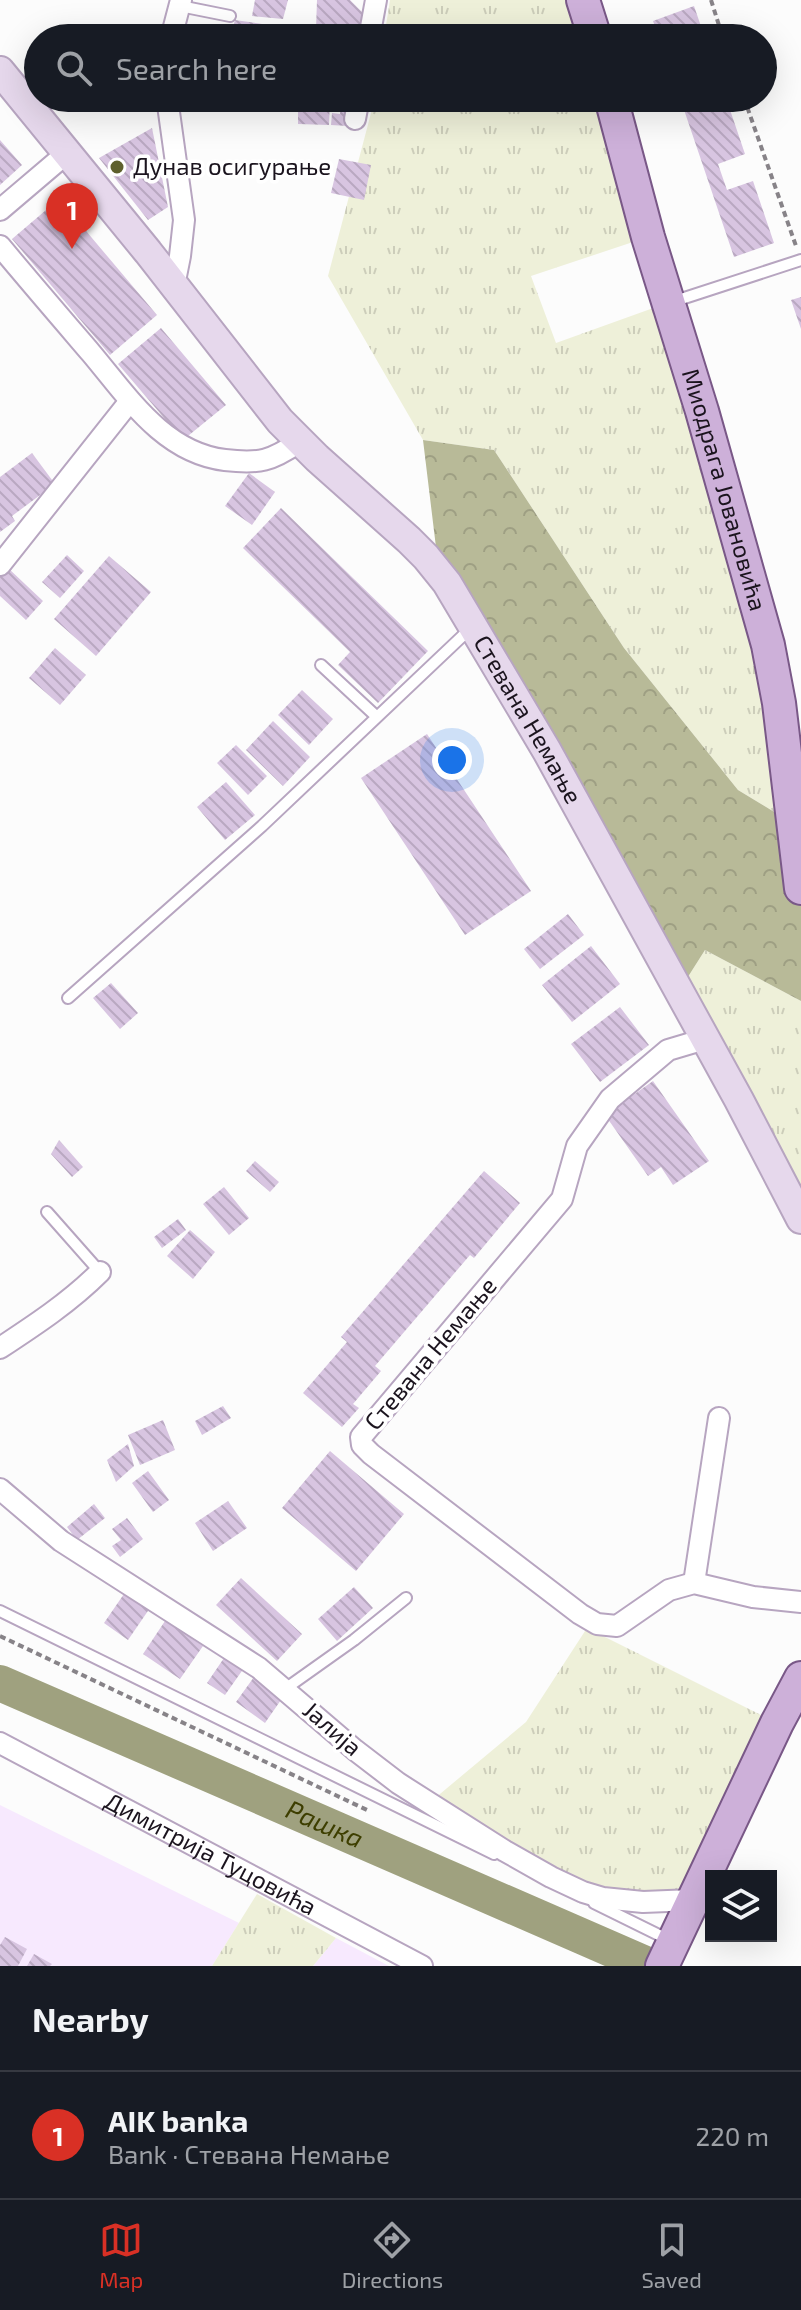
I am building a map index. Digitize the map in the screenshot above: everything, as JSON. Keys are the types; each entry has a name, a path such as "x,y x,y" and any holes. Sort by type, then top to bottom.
{"main road":[{"path":"583,0 591,24"},
{"name":"Миодрага Јовановића","path":"615,112 648,237 670,302 768,645 797,822 801,888"},
{"path":"668,1953 801,1678"}],"street":[{"path":"372,24 376,0"},
{"path":"175,24 180,3"},
{"name":"Стевана Немање","path":"0,71 24,100"},
{"name":"Стевана Немање","path":"34,112 266,406 299,442 426,557 447,583 547,751 801,1219"},
{"path":"169,112 184,220 174,286"},
{"path":"355,119 356,112"},
{"path":"0,210 67,153"},
{"path":"0,246 130,401 172,440 198,455 238,462 271,459 299,442"},
{"path":"0,565 130,401"},
{"name":"Стевана Немање","path":"694,1583 669,1590 617,1626 597,1624 371,1454 362,1445 361,1437 562,1199 577,1146 610,1099 668,1050 705,1039"},
{"path":"0,1348 83,1289 100,1272"},
{"path":"719,1418 694,1583 753,1597 801,1602"},
{"name":"Јалија","path":"0,1489 61,1541 259,1668 398,1783 472,1831 583,1892 622,1901 693,1900"},
{"name":"Димитрија Туцовића","path":"0,1743 422,1966"}],"lane":[{"path":"180,3 230,16"},
{"path":"670,302 801,260"},
{"path":"68,998 262,826 474,626"},
{"path":"321,665 377,717"},
{"path":"47,1212 100,1272"},
{"path":"285,1689 406,1598"},
{"path":"0,1611 668,1953"}],"path":[{"path":"711,0 719,24"},
{"path":"749,112 801,260"}],"shaded area":[{"path":"0,1805 239,1923 212,1966 0,1966"},
{"path":"336,1938 389,1966 313,1966"}],"green space":[{"path":"390,0 583,0 591,24 386,24"},
{"path":"371,112 615,112 648,237 531,276 556,343 670,302 732,513 794,824 738,790 624,648 494,450 423,440 328,276"},
{"path":"423,440 494,450 624,648 738,790 794,824 801,888 801,1001 705,950 679,991 439,572"},
{"path":"705,950 801,1001 801,1219 679,991"},
{"path":"587,1628 777,1723 693,1900 603,1898 428,1804 526,1722"},
{"path":"257,1894 336,1938 313,1966 212,1966"}],"building":[{"path":"255,0 288,0 283,19 252,16"},
{"path":"317,0 350,0 362,12 371,13 370,24 316,24"},
{"path":"694,6 700,24 654,24 653,21"},
{"path":"235,20 262,24 234,24"},
{"path":"298,112 330,112 329,125 298,124"},
{"path":"349,112 348,126 331,125 332,113"},
{"path":"685,112 731,112 745,154 718,164 727,190 753,181 774,243 734,257"},
{"path":"152,128 168,207 148,220 99,158"},
{"path":"0,140 22,165 0,185"},
{"path":"339,159 371,165 364,200 331,193"},
{"path":"59,199 157,315 110,355 12,239"},
{"path":"801,297 801,329 791,300"},
{"path":"161,328 226,405 183,440 118,364"},
{"path":"32,453 55,484 12,516 15,521 0,532 0,477"},
{"path":"249,473 275,492 252,525 225,506"},
{"path":"281,508 428,651 378,703 338,665 350,652 243,548"},
{"path":"67,555 84,571 60,598 42,582"},
{"path":"109,556 151,592 96,656 54,619"},
{"path":"8,568 43,601 26,620 0,596 0,577"},
{"path":"55,648 86,675 60,705 29,678"},
{"path":"302,690 333,719 309,745 278,715"},
{"path":"273,721 310,757 283,786 246,750"},
{"path":"427,734 531,891 465,935 361,778"},
{"path":"236,745 267,776 248,795 217,763"},
{"path":"226,782 255,815 225,840 197,807"},
{"path":"568,914 584,935 540,969 524,949"},
{"path":"591,946 620,984 572,1022 542,985"},
{"path":"111,983 138,1013 120,1029 93,998"},
{"path":"620,1007 649,1045 600,1082 571,1044"},
{"path":"653,1081 709,1161 673,1185 661,1167 648,1176 605,1115"},
{"path":"59,1140 83,1167 72,1177 51,1154"},
{"path":"255,1161 279,1182 270,1192 246,1171"},
{"path":"484,1171 520,1203 474,1258 470,1255 375,1366 381,1371 353,1404 359,1408 342,1427 303,1393 347,1342 341,1337"},
{"path":"224,1187 249,1218 229,1235 203,1204"},
{"path":"178,1219 186,1230 162,1248 154,1237"},
{"path":"190,1230 215,1252 193,1279 167,1256"},
{"path":"223,1406 231,1418 202,1435 195,1421"},
{"path":"163,1420 175,1450 140,1465 128,1435"},
{"path":"128,1444 134,1466 116,1482 107,1460"},
{"path":"330,1451 404,1514 356,1571 282,1508"},
{"path":"148,1471 169,1500 153,1512 132,1483"},
{"path":"228,1501 247,1528 213,1551 195,1523"},
{"path":"94,1504 105,1518 77,1540 67,1527"},
{"path":"127,1518 143,1539 120,1557 112,1546 121,1540 112,1529"},
{"path":"241,1578 302,1634 277,1661 216,1605"},
{"path":"354,1587 373,1608 337,1641 318,1619"},
{"path":"126,1591 150,1608 128,1640 104,1623"},
{"path":"165,1621 203,1646 180,1679 143,1654"},
{"path":"226,1655 244,1668 225,1695 207,1683"},
{"path":"254,1677 283,1697 265,1723 236,1702"},
{"path":"5,1937 27,1949 18,1966 0,1966 0,1945"},
{"path":"34,1954 52,1964 27,1966"}],"waterway":[{"name":"Рашка","path":"0,1683 650,1966"}],"place":[{"name":"Дунав осигурање","path":"117,167"},
{"name":"AIK banka","path":"72,249"}]}
